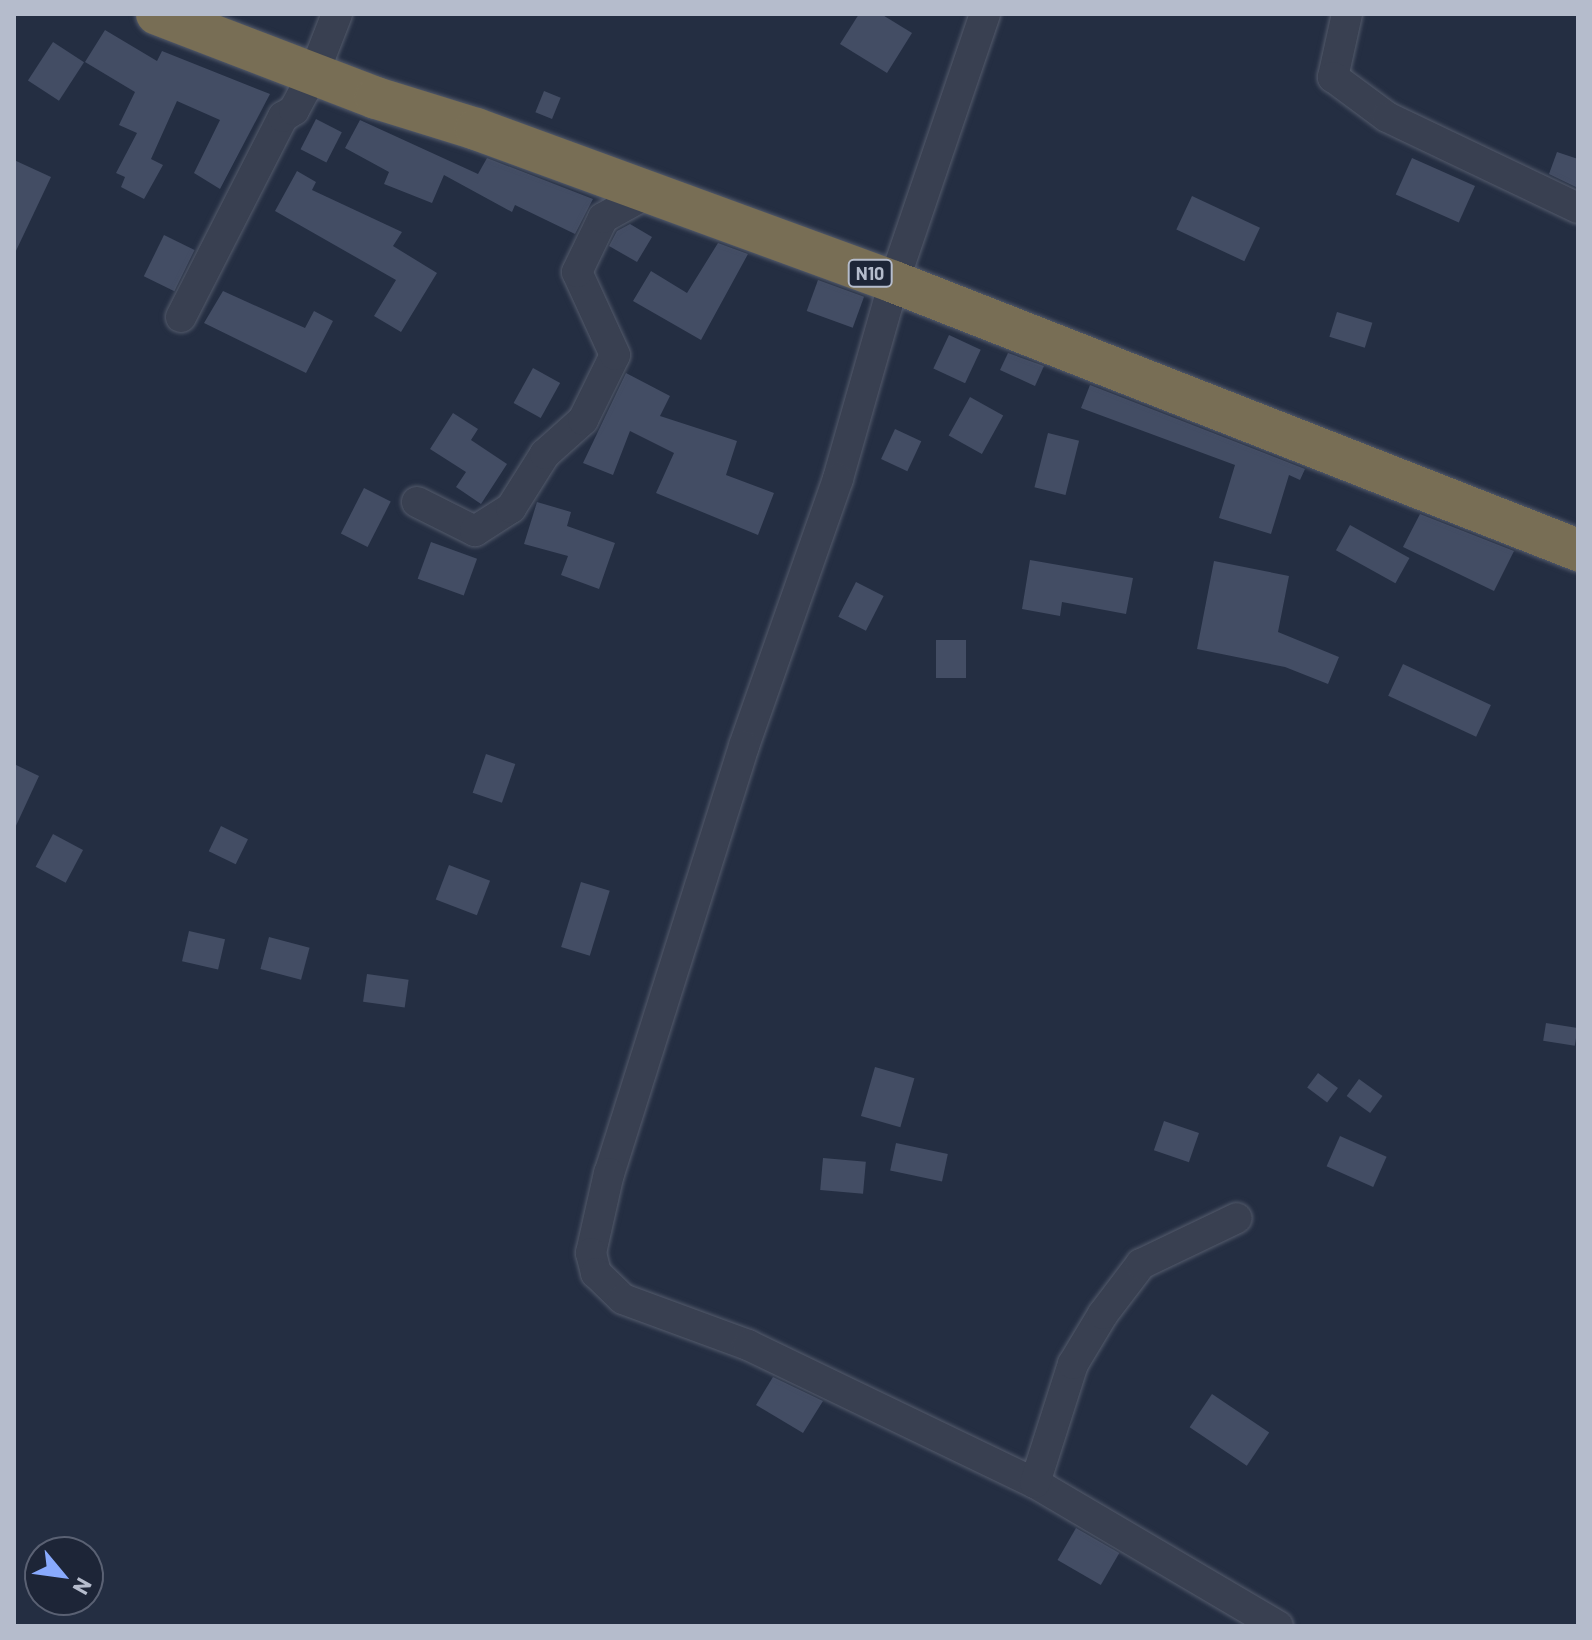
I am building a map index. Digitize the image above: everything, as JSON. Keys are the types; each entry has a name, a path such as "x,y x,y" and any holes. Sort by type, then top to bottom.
{"highway":[{"name":"N10","path":"157,14 894,282 1578,550"}],"street":[{"path":"181,317 283,117 294,110 314,73 337,14"},
{"path":"985,14 894,282 838,479 744,746 609,1173 591,1253 596,1273 623,1299 748,1345 1035,1483 1278,1626"},
{"path":"1347,14 1333,77 1387,117 1578,208"},
{"path":"417,502 475,531 511,508 545,454 583,420 615,355 577,272 603,218 646,194"},
{"path":"1035,1483 1073,1364 1141,1264 1237,1218"}],"building":[{"path":"859,14 881,14 912,33 887,73 840,44"},
{"path":"105,30 157,61 162,51 270,94 220,189 194,173 220,120 177,101 151,159 163,165 144,199 121,187 125,177 116,173 137,133 119,125 135,92 85,62"},
{"path":"53,42 84,62 59,101 28,81"},
{"path":"544,91 561,98 552,119 535,112"},
{"path":"316,119 342,132 326,162 301,149"},
{"path":"360,120 478,174 487,158 593,199 575,234 515,205 512,212 444,175 432,203 384,184 389,172 345,148"},
{"path":"1557,152 1578,159 1578,188 1549,174"},
{"path":"1412,158 1475,186 1459,223 1396,195"},
{"path":"14,160 51,177 14,255"},
{"path":"297,171 316,182 312,190 402,232 393,246 437,273 401,332 374,316 396,280 275,211"},
{"path":"1192,196 1260,228 1244,261 1176,230"},
{"path":"630,224 652,237 637,262 609,246 617,231"},
{"path":"164,235 195,250 174,291 144,276"},
{"path":"718,243 748,254 701,340 633,301 651,271 687,293"},
{"path":"818,280 864,297 853,328 807,311"},
{"path":"223,291 305,328 314,311 333,321 306,373 204,323"},
{"path":"1337,312 1372,323 1365,348 1329,337"},
{"path":"949,335 981,350 965,383 933,369"},
{"path":"1008,353 1044,366 1035,386 1000,370"},
{"path":"533,368 560,383 541,418 514,403"},
{"path":"626,373 670,396 660,416 737,441 726,475 774,493 758,535 656,493 674,453 630,431 613,475 583,463"},
{"path":"1090,385 1305,469 1300,480 1289,475 1271,534 1219,518 1235,465 1081,408"},
{"path":"970,397 1003,415 982,454 949,435"},
{"path":"453,413 478,429 471,440 507,464 481,504 456,487 466,472 430,449"},
{"path":"895,429 921,441 907,471 881,459"},
{"path":"1048,433 1079,441 1066,495 1034,487"},
{"path":"364,488 391,502 368,547 341,533"},
{"path":"537,502 571,512 567,526 615,543 599,589 561,575 568,556 524,544"},
{"path":"1420,514 1514,551 1494,591 1403,547"},
{"path":"1350,525 1409,558 1395,583 1336,550"},
{"path":"431,542 477,559 464,595 418,579"},
{"path":"1030,560 1133,578 1126,614 1062,602 1060,616 1022,609"},
{"path":"1214,561 1289,576 1278,632 1339,657 1328,684 1285,667 1197,649"},
{"path":"856,582 884,596 866,631 838,617"},
{"path":"936,640 966,640 966,678 936,678"},
{"path":"1403,664 1491,705 1476,737 1388,696"},
{"path":"486,754 515,764 502,803 473,793"},
{"path":"14,764 39,776 14,830"},
{"path":"221,826 248,839 236,864 209,851"},
{"path":"53,834 83,850 66,883 36,867"},
{"path":"449,865 490,881 477,915 436,900"},
{"path":"581,882 610,891 590,956 561,947"},
{"path":"189,931 225,939 218,970 182,961"},
{"path":"269,937 310,948 301,980 260,969"},
{"path":"367,974 409,980 405,1008 363,1002"},
{"path":"1546,1023 1578,1028 1575,1046 1543,1041"},
{"path":"875,1067 914,1078 900,1127 861,1116"},
{"path":"1318,1073 1338,1088 1327,1102 1307,1087"},
{"path":"1359,1079 1382,1096 1370,1113 1347,1096"},
{"path":"1164,1121 1199,1133 1189,1162 1154,1150"},
{"path":"1340,1136 1387,1157 1373,1187 1327,1166"},
{"path":"896,1143 948,1154 942,1181 890,1170"},
{"path":"823,1158 866,1162 863,1194 820,1190"},
{"path":"773,1377 823,1401 803,1433 756,1405"},
{"path":"1212,1394 1269,1433 1247,1466 1190,1427"},
{"path":"1076,1528 1119,1553 1101,1585 1058,1560"}]}
